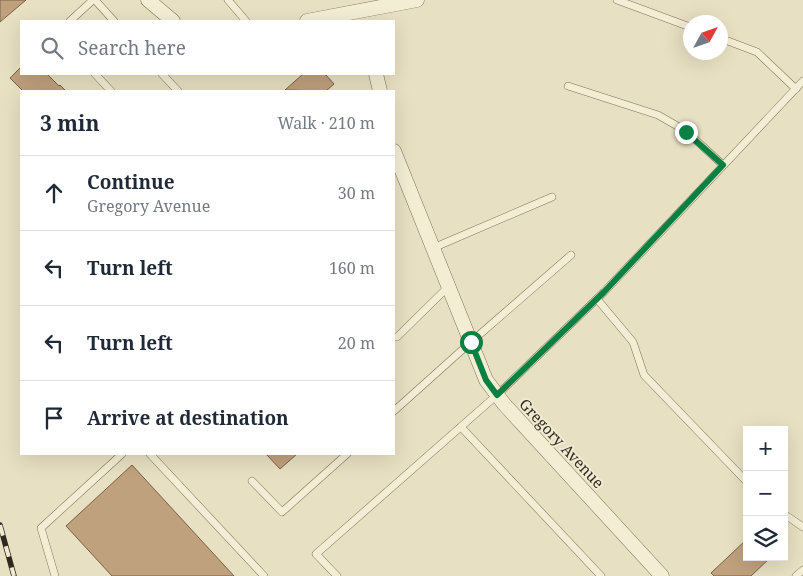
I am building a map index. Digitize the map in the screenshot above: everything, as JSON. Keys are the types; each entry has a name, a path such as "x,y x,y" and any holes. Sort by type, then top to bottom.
{"street":[{"path":"148,0 172,20"},
{"path":"319,20 363,16 417,0"},
{"path":"376,75 380,90"},
{"name":"Gregory Avenue","path":"395,156 486,380 497,395 662,576"}],"lane":[{"path":"71,20 94,0 113,20"},
{"path":"228,0 245,20"},
{"path":"617,0 683,24"},
{"path":"728,41 758,52 796,89"},
{"path":"96,75 110,90"},
{"path":"163,75 177,90"},
{"path":"338,576 316,554 497,395 597,299 803,81"},
{"path":"568,86 658,115 686,132 723,165"},
{"path":"432,248 552,197"},
{"path":"395,411 471,342 571,256"},
{"path":"397,337 448,287"},
{"path":"597,299 633,342 644,375 743,478"},
{"path":"461,427 601,576"},
{"path":"55,576 41,528 121,455"},
{"path":"151,455 264,576"},
{"path":"252,481 282,512 346,455"},
{"path":"787,516 803,527"},
{"path":"796,576 803,570"}],"building":[{"path":"0,0 26,0 0,22"},
{"path":"20,68 20,75 48,75 65,90 22,90 10,78"},
{"path":"302,75 326,75 334,84 327,90 285,90"},
{"path":"267,455 296,455 280,469"},
{"path":"132,465 234,576 112,576 66,526"},
{"path":"743,543 743,561 767,561 751,576 714,576 711,573"}],"railway":[{"path":"0,525 14,576"}],"route":[{"path":"471,342 486,380 497,395 604,292 723,165 686,132"}]}
